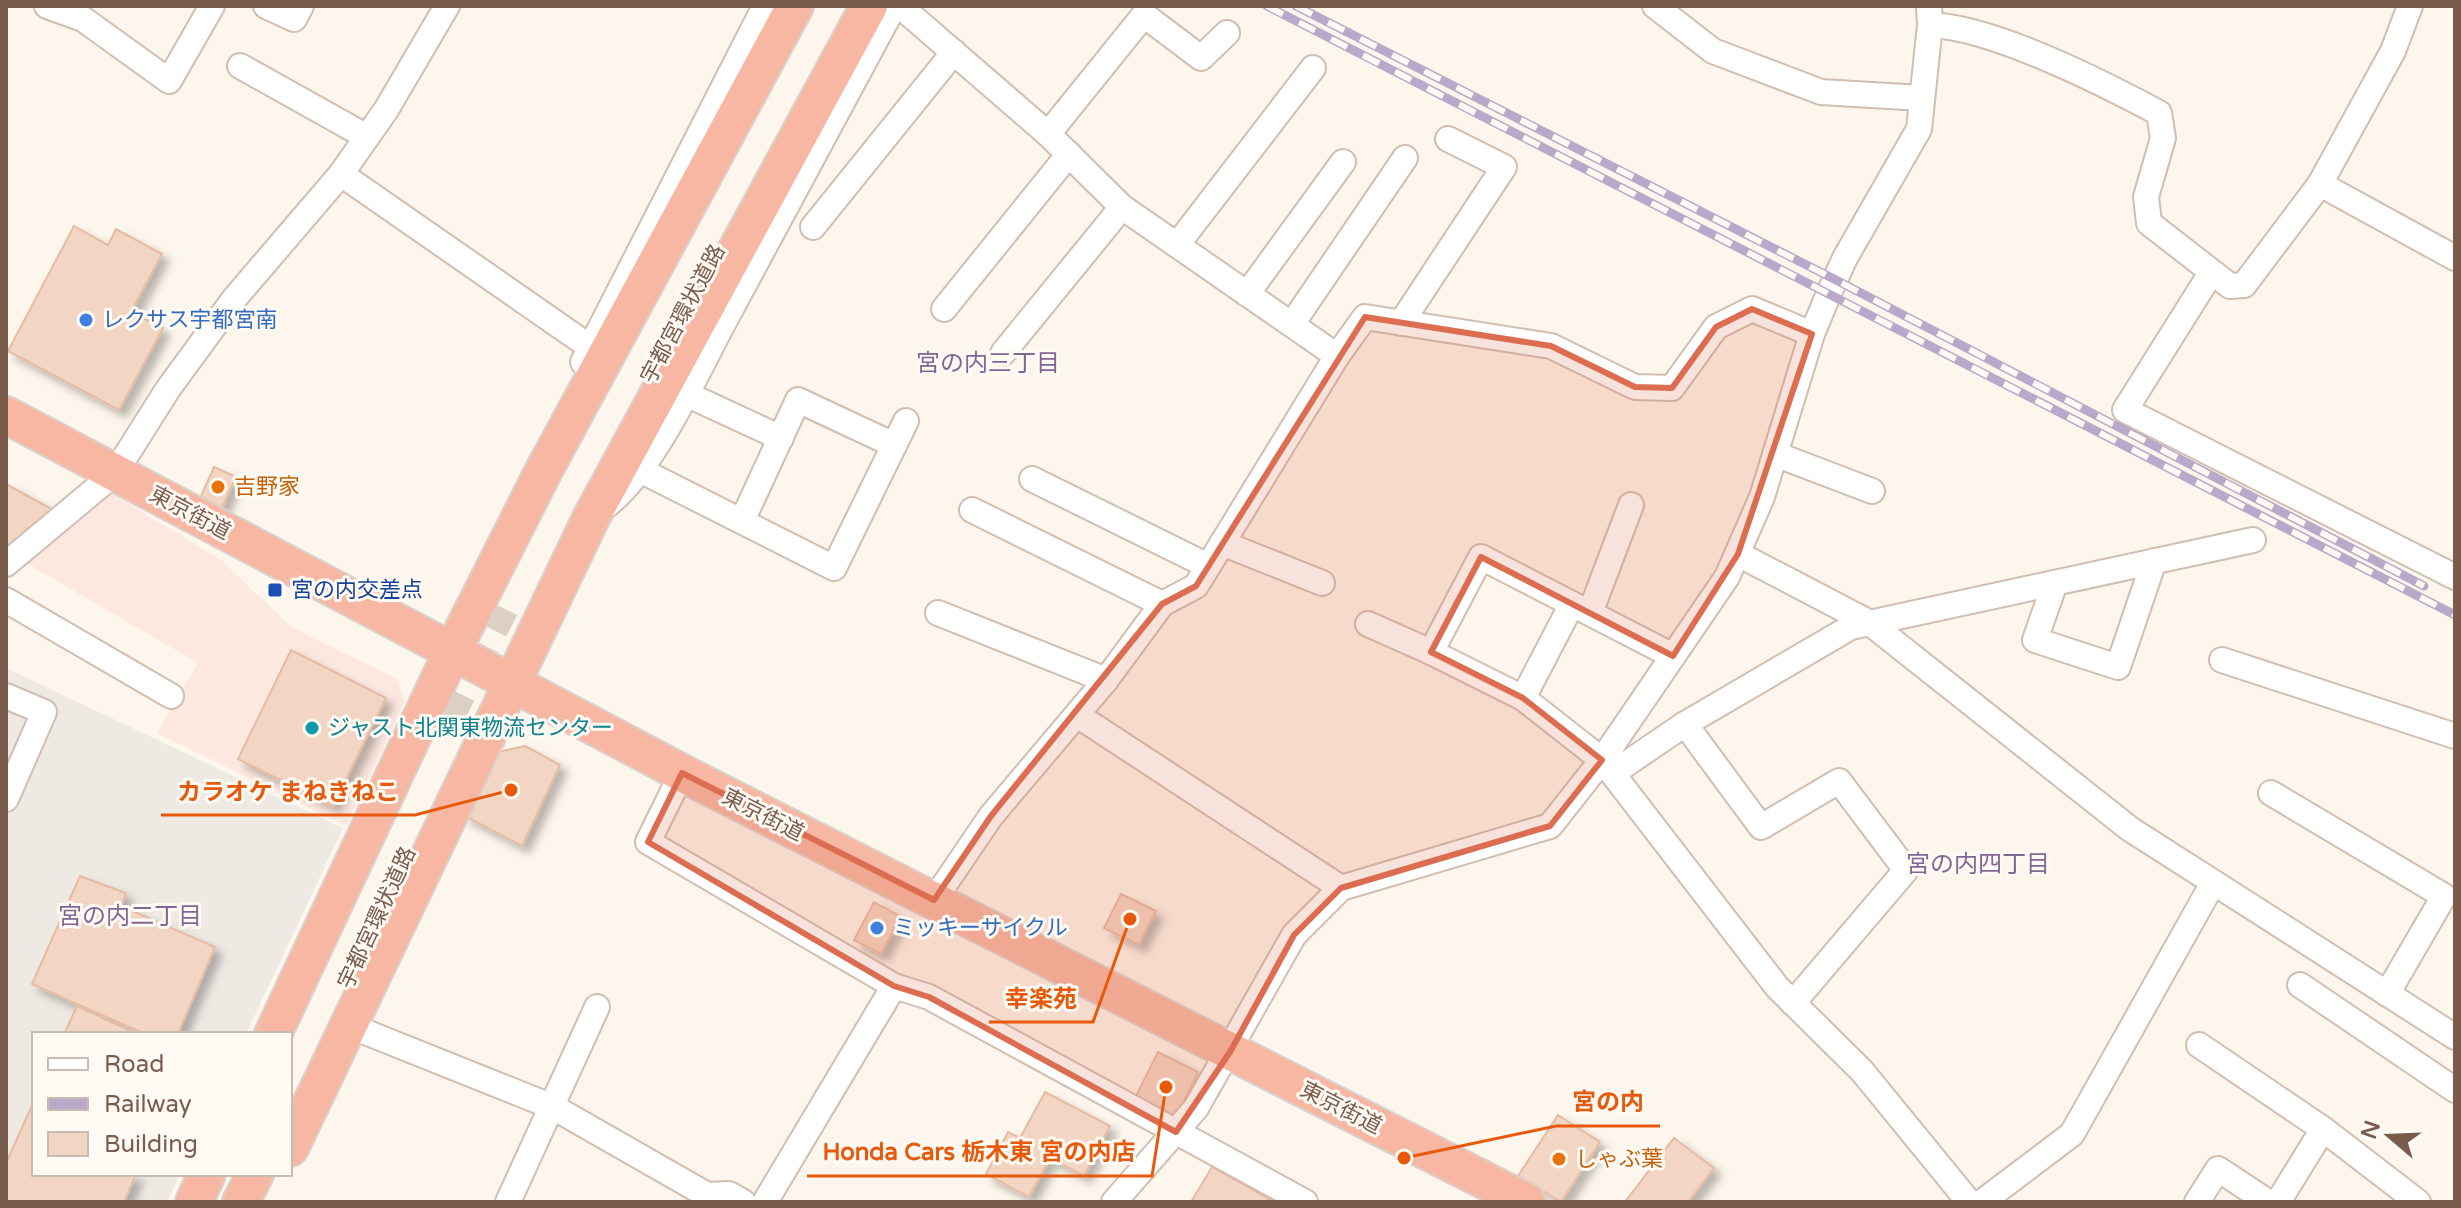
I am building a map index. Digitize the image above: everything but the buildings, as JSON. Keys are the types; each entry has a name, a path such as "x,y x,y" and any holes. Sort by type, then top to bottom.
{"highway":[{"path":"274,1032 452,652 543,472 795,6"},
{"name":"宇都宮環状道路","path":"819,6 510,615 847,6"},
{"path":"292,1144 591,518 869,6"},
{"name":"東京街道","path":"6,415 682,773 1527,1202"},
{"name":"宇都宮環状道路","path":"292,1044 452,729 292,1096"},
{"path":"194,1202 206,1176"},
{"path":"216,1202 228,1176"},
{"path":"241,1202 254,1176"},
{"path":"265,1202 277,1176"}],"street":[{"path":"47,6 83,19 169,81 212,6"},
{"path":"266,6 294,19 301,6"},
{"path":"6,564 115,473 168,389 234,299 341,174 447,6"},
{"path":"543,472 553,420 765,6"},
{"path":"591,518 624,492 640,470 894,6"},
{"path":"900,6 1048,134 1122,207 1337,356"},
{"path":"1655,6 1713,51 1821,92 1922,98"},
{"path":"1114,1202 1196,1108 1294,935 1341,888 1550,826 1607,766 1738,554 1775,454 1812,334 1845,258 1919,129 1930,16 1989,37 2123,94 2159,113 2163,138 2146,197 2149,223 2230,286 2244,285 2320,184 2393,51 2410,6"},
{"path":"1048,134 1144,15 1201,58 1227,33"},
{"path":"813,227 954,52"},
{"path":"240,66 367,137"},
{"path":"1177,245 1313,68"},
{"path":"1401,323 1504,167 1448,139"},
{"path":"944,309 1069,154"},
{"path":"1292,324 1405,158"},
{"path":"1247,294 1343,162"},
{"path":"341,174 590,347"},
{"path":"2320,184 2455,258"},
{"path":"1003,353 1122,207"},
{"path":"2211,273 2125,410 2455,577"},
{"path":"934,900 991,816 1106,680 1162,604 1196,586 1337,356 1365,317 1551,346 1635,387 1672,388 1716,327 1752,309 1812,334"},
{"path":"684,393 781,438"},
{"path":"742,521 798,400 894,445"},
{"path":"640,470 834,568 906,421"},
{"path":"1775,454 1872,491"},
{"path":"1032,479 1208,566"},
{"path":"1523,698 1581,608 1631,505"},
{"path":"972,510 1162,604"},
{"path":"1607,766 1851,627 2253,540"},
{"path":"1222,543 1322,583"},
{"path":"1738,554 1870,623 2130,829 2455,1037"},
{"path":"1431,652 1481,557 1673,656"},
{"path":"2055,583 2035,640 2118,667 2154,561"},
{"path":"6,600 171,696"},
{"path":"938,613 1106,680"},
{"path":"1368,624 1523,698 1607,766 1777,987 1862,1071 1969,1202"},
{"path":"2222,660 2455,736"},
{"path":"6,696 44,712 6,799"},
{"path":"1077,715 1341,888"},
{"path":"1685,724 1761,827 1839,781 1906,870 1793,1003"},
{"path":"682,773 648,842 894,986 929,997 1305,1202"},
{"path":"2271,793 2444,896 2387,994"},
{"path":"1982,1202 2072,1134 2213,883"},
{"path":"2300,985 2455,1090"},
{"path":"765,1202 894,986"},
{"path":"508,1202 597,1007"},
{"path":"348,1025 553,1107 707,1195 729,1194 743,1202"},
{"path":"2199,1045 2323,1129 2418,1202"},
{"path":"2278,1202 2323,1129"},
{"path":"2197,1202 2218,1169 2268,1202"}],"highlighted area":[{"path":"1752,309 1812,334 1738,554 1673,656 1481,557 1431,652 1523,698 1602,760 1550,826 1341,888 1294,935 1230,1052 1176,1132 929,997 894,986 648,842 682,773 934,900 991,816 1162,604 1196,586 1365,317 1551,346 1635,387 1672,388 1716,327"}],"shaded area":[{"path":"103,488 221,560 291,627 397,679 405,702 346,826 157,733 198,663 23,561"},
{"path":"6,668 343,828 247,1032 32,1032 32,1176 179,1176 167,1202 6,1202"}],"tunnel":[{"path":"442,725 501,607"}],"railway":[{"path":"1267,6 2455,615"},
{"path":"1296,6 1836,280 2424,586"}],"place":[{"name":"レクサス宇都宮南","path":"86,320"},
{"name":"吉野家","path":"218,487"},
{"name":"宮の内交差点","path":"275,590"},
{"name":"ジャスト北関東物流センター","path":"312,728"},
{"name":"カラオケ まねきねこ","path":"511,790"},
{"name":"幸楽苑","path":"1130,919"},
{"name":"ミッキーサイクル","path":"877,928"},
{"name":"Honda Cars 栃木東 宮の内店","path":"1166,1087"},
{"name":"宮の内","path":"1404,1158"},
{"name":"しゃぶ葉","path":"1559,1159"}],"district":[{"name":"宮の内三丁目","path":"988,363"},
{"name":"宮の内四丁目","path":"1978,864"},
{"name":"宮の内二丁目","path":"130,916"}]}
